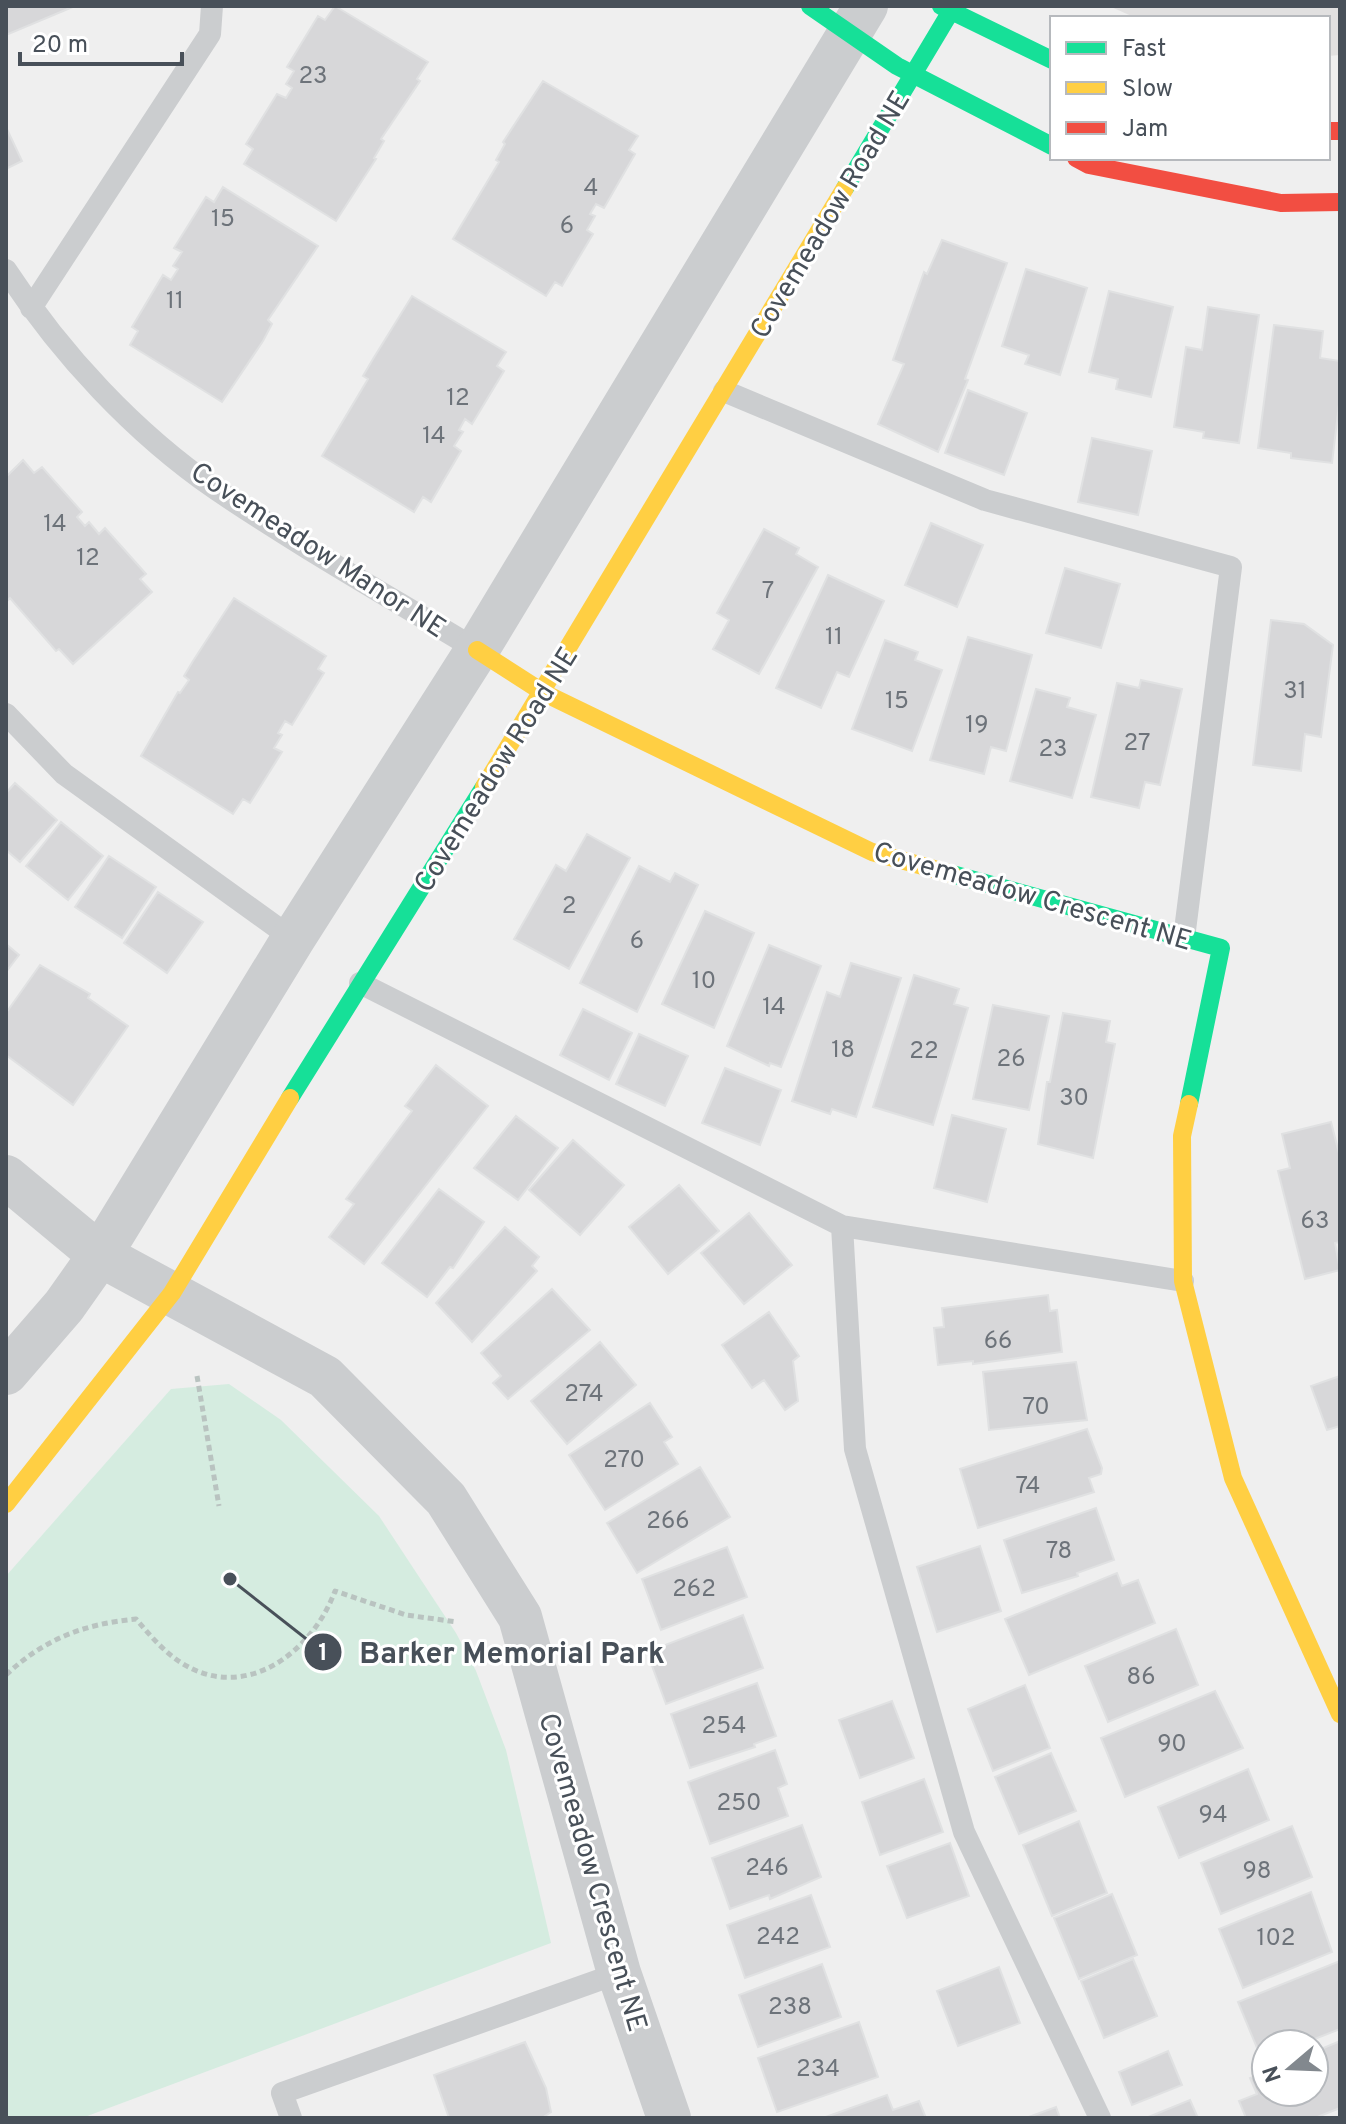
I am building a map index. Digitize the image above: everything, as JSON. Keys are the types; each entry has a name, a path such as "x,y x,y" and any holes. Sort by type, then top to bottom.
{"street":[{"path":"810,6 856,21 911,76 1050,145"},
{"path":"946,9 1050,59"},
{"name":"Covemeadow Road NE","path":"6,1504 172,1293 360,983 544,693 911,76 946,9"},
{"path":"6,1373 64,1306 100,1255 293,939 477,650 856,21"},
{"path":"1080,160 1089,165 1281,203 1340,202"},
{"name":"Covemeadow Crescent NE","path":"477,650 544,693 872,852 1221,948 1182,1136 1183,1281 1233,1478 1340,1714"},
{"name":"Covemeadow Crescent NE","path":"6,1177 100,1255 325,1377 446,1499 520,1617 619,1973 669,2118"}],"lane":[{"path":"31,308 210,34 212,6"},
{"name":"Covemeadow Manor NE","path":"6,270 31,308 116,407 215,488 477,650"},
{"path":"724,391 985,500 1231,567 1184,938"},
{"path":"6,714 64,774 293,939"},
{"path":"360,983 842,1226 1183,1281"},
{"path":"842,1226 855,1449 964,1832 1100,2118"},
{"path":"291,2118 282,2093 619,1973"}],"path":[{"path":"197,1376 219,1506"},
{"path":"6,1675 31,1653 60,1636 96,1623 136,1619 180,1663 229,1679 252,1675 284,1662 308,1638 328,1609 335,1591 406,1615 457,1622"}],"shaded area":[{"path":"1109,6 1340,6 1340,55 1330,56 1330,16 1132,16"}],"green space":[{"path":"229,1384 281,1420 379,1516 456,1633 476,1671 506,1750 551,1943 82,2118 6,2118 6,1576 171,1389"}],"building":[{"path":"6,6 75,6 6,35"},
{"path":"335,6 428,62 417,79 420,81 381,139 384,141 376,159 336,221 244,164 253,149 246,144 277,94 286,98 292,88 286,84 294,71 287,67 318,16 325,20"},
{"path":"543,81 638,136 629,150 635,154 604,208 596,204 590,214 595,216 587,230 593,234 562,286 555,282 546,296 453,239 499,162 496,160 505,144 503,142"},
{"path":"6,127 22,161 6,169"},
{"path":"223,187 318,246 268,320 272,324 263,341 222,402 130,345 138,331 132,327 163,275 171,280 178,269 173,266 182,252 174,248 206,197 214,202"},
{"path":"942,240 1007,263 965,379 968,380 938,452 878,424 904,364 893,360 924,272 927,274"},
{"path":"1026,269 1087,288 1060,375 1025,364 1029,355 1002,346"},
{"path":"1109,291 1173,307 1151,397 1116,389 1118,379 1089,372"},
{"path":"412,296 506,352 497,366 504,371 472,424 465,419 459,430 463,432 454,446 461,451 431,502 423,497 414,512 322,456 368,379 363,376"},
{"path":"1208,307 1259,315 1239,443 1203,438 1204,432 1174,427 1186,347 1202,350"},
{"path":"1274,325 1323,331 1320,358 1340,361 1340,396 1332,463 1291,458 1291,453 1258,448"},
{"path":"968,390 1027,413 1004,475 945,453"},
{"path":"1092,438 1152,451 1138,515 1078,502"},
{"path":"23,460 34,473 42,467 82,512 77,517 85,526 89,522 99,534 105,528 146,574 140,579 152,592 73,664 59,649 56,651 10,598 6,602 6,477"},
{"path":"931,523 983,545 957,607 905,585"},
{"path":"764,529 799,548 796,554 818,567 759,674 713,649 729,620 717,613"},
{"path":"1065,568 1120,584 1101,648 1046,633"},
{"path":"828,575 884,601 849,677 837,672 821,708 776,688"},
{"path":"234,598 326,656 318,669 324,673 292,725 285,721 278,733 282,735 274,748 282,752 250,803 243,799 233,814 141,756 178,692 189,680 184,676"},
{"path":"1271,620 1304,624 1333,645 1321,737 1305,734 1301,771 1253,765"},
{"path":"968,637 1032,655 1006,751 991,747 984,774 930,760"},
{"path":"885,640 918,652 915,660 942,670 912,751 852,729"},
{"path":"1141,680 1182,689 1160,785 1145,782 1139,808 1091,797 1117,683 1139,688"},
{"path":"1036,689 1070,698 1067,707 1096,715 1072,798 1010,781"},
{"path":"15,783 57,820 20,862 6,850 6,793"},
{"path":"61,822 103,856 68,900 26,866"},
{"path":"587,834 630,858 569,969 514,939 556,865 566,871"},
{"path":"109,856 156,887 122,938 75,907"},
{"path":"639,866 670,882 675,873 698,885 637,1012 580,983"},
{"path":"158,892 203,922 167,973 124,943"},
{"path":"705,911 754,933 714,1028 662,1004"},
{"path":"6,944 19,955 6,972"},
{"path":"769,945 821,966 781,1067 770,1063 769,1066 727,1046"},
{"path":"851,963 901,978 856,1117 832,1109 830,1114 792,1101 827,992 840,997"},
{"path":"40,965 90,994 88,998 128,1026 73,1105 6,1055 6,1013"},
{"path":"914,975 959,989 954,1004 968,1008 933,1125 873,1107"},
{"path":"993,1005 1049,1016 1029,1110 973,1099"},
{"path":"583,1009 632,1033 609,1080 560,1055"},
{"path":"1063,1013 1110,1021 1106,1042 1115,1044 1093,1158 1038,1144 1047,1082 1050,1082"},
{"path":"639,1034 688,1056 665,1106 616,1084"},
{"path":"436,1065 488,1106 364,1264 329,1237 354,1204 346,1199 412,1111 405,1106"},
{"path":"725,1068 781,1090 760,1145 702,1123"},
{"path":"952,1115 1006,1129 987,1202 934,1188"},
{"path":"516,1116 558,1148 518,1200 474,1168"},
{"path":"1331,1122 1340,1157 1340,1242 1335,1243 1340,1270 1305,1279 1278,1171 1290,1168 1282,1134"},
{"path":"573,1140 624,1185 580,1235 529,1190"},
{"path":"679,1185 719,1231 668,1274 629,1227"},
{"path":"439,1189 484,1222 453,1268 450,1267 427,1297 382,1263"},
{"path":"749,1213 792,1265 744,1304 701,1253"},
{"path":"505,1227 539,1257 532,1266 537,1271 472,1342 436,1303"},
{"path":"552,1289 590,1330 508,1399 493,1383 501,1376 481,1353"},
{"path":"1048,1295 1050,1311 1057,1310 1062,1352 973,1364 973,1361 938,1365 934,1328 944,1327 942,1308"},
{"path":"769,1312 799,1356 793,1361 798,1401 785,1410 764,1380 752,1388 722,1345"},
{"path":"600,1342 636,1385 567,1444 531,1401"},
{"path":"1076,1362 1087,1420 989,1430 983,1372"},
{"path":"1340,1376 1340,1426 1327,1430 1311,1386"},
{"path":"650,1403 672,1437 664,1442 678,1464 605,1510 569,1455"},
{"path":"1087,1429 1102,1468 1101,1474 1089,1478 1094,1492 978,1528 960,1469"},
{"path":"700,1467 730,1517 637,1573 607,1523"},
{"path":"1096,1508 1114,1560 1077,1573 1078,1576 1022,1593 1004,1540"},
{"path":"980,1546 1001,1611 937,1632 917,1567"},
{"path":"727,1547 747,1597 661,1630 642,1579"},
{"path":"1117,1573 1122,1586 1138,1580 1155,1623 1029,1675 1005,1619"},
{"path":"743,1615 763,1668 666,1704 647,1652"},
{"path":"1176,1629 1198,1685 1108,1722 1085,1666"},
{"path":"757,1683 776,1736 754,1744 755,1747 690,1768 671,1714"},
{"path":"1025,1685 1050,1748 993,1771 968,1709"},
{"path":"1215,1691 1243,1748 1125,1797 1101,1738"},
{"path":"892,1701 914,1758 860,1778 839,1720"},
{"path":"775,1750 787,1784 778,1788 788,1816 710,1844 688,1782"},
{"path":"1051,1753 1076,1811 1019,1834 995,1777"},
{"path":"1248,1769 1269,1820 1179,1858 1158,1807"},
{"path":"924,1779 943,1832 880,1855 862,1802"},
{"path":"1079,1821 1107,1893 1052,1916 1023,1845"},
{"path":"802,1825 821,1877 770,1899 769,1895 730,1909 712,1858"},
{"path":"1292,1826 1312,1877 1221,1914 1201,1863"},
{"path":"950,1843 969,1896 907,1918 887,1866"},
{"path":"1311,1892 1332,1952 1243,1988 1219,1929"},
{"path":"1112,1894 1137,1955 1079,1979 1054,1918"},
{"path":"811,1895 830,1947 745,1978 727,1925"},
{"path":"1133,1959 1157,2016 1104,2038 1081,1981"},
{"path":"1340,1961 1340,2029 1330,2033 1330,2028 1250,2028 1250,2031 1238,2002"},
{"path":"822,1964 841,2017 758,2047 739,1995"},
{"path":"999,1967 1020,2023 958,2046 937,1991"},
{"path":"859,2022 878,2077 777,2112 758,2058"},
{"path":"1340,2041 1340,2108 1315,2118 1246,2118 1239,2101 1250,2097 1250,2108 1330,2108 1330,2045"},
{"path":"525,2042 546,2088 551,2112 542,2118 449,2118 434,2075"},
{"path":"1168,2051 1182,2085 1132,2105 1119,2072"},
{"path":"887,2095 893,2110 919,2101 926,2118 823,2118"},
{"path":"1190,2100 1198,2118 1146,2118"},
{"path":"1056,2107 1060,2118 1026,2118"}],"traffic: fast":[{"path":"810,6 897,66 1050,145"},
{"path":"941,6 1050,59"},
{"path":"845,188 951,11"},
{"path":"290,1098 484,787"},
{"path":"952,874 1221,948 1189,1104"}],"traffic: slow":[{"path":"484,787 845,188"},
{"path":"477,650 544,693 872,852 952,874"},
{"path":"6,1504 172,1293 290,1098"},
{"path":"1189,1104 1182,1136 1183,1281 1233,1478 1340,1714"}],"traffic: jam":[{"path":"1330,131 1340,131"},
{"path":"1080,160 1089,165 1281,203 1340,202"}],"place":[{"name":"Barker Memorial Park","path":"230,1579"}]}
